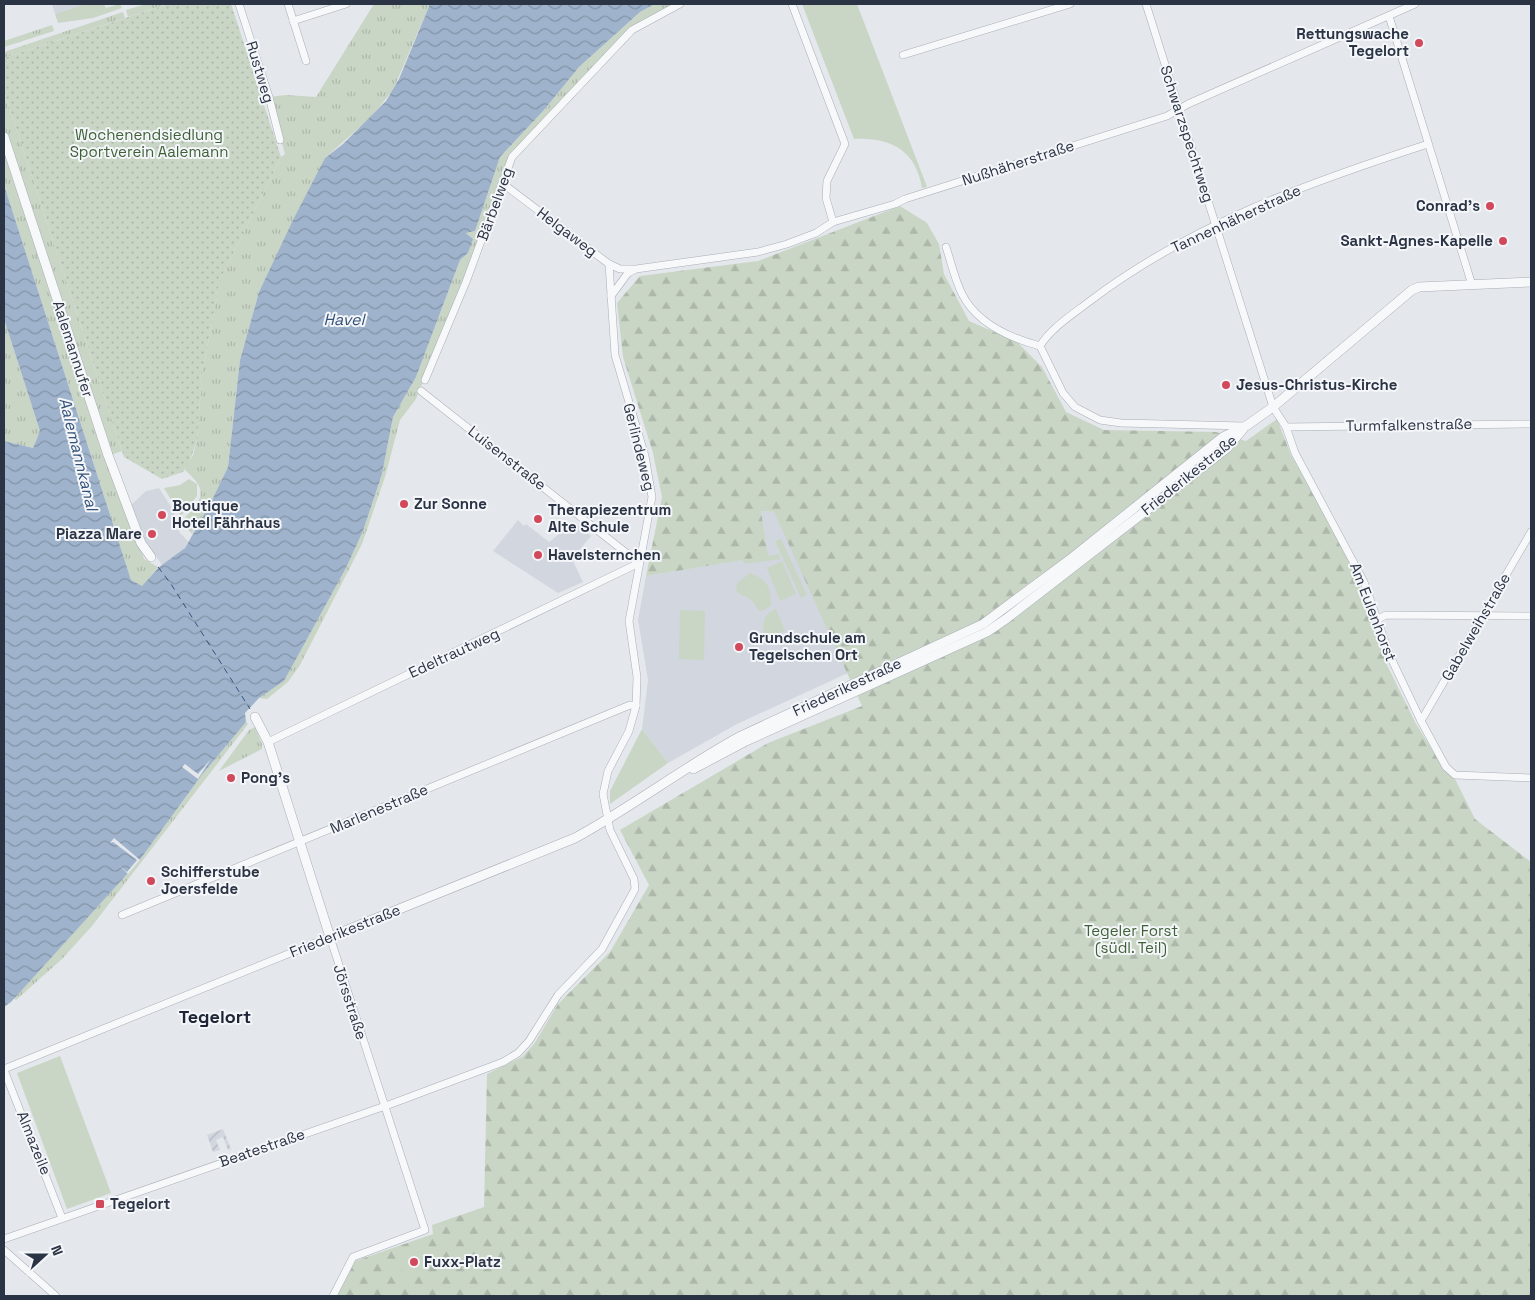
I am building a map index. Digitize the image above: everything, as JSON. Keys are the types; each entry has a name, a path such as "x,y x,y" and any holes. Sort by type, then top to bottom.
{"street":[{"name":"Rustweg","path":"239,4 269,97 280,140"},
{"path":"288,4 306,61"},
{"path":"293,21 346,4"},
{"name":"Bärbelweg","path":"425,380 465,286 512,157 630,33 647,21 680,4"},
{"path":"792,4 845,144 826,181 826,198 833,222"},
{"path":"903,55 1070,4"},
{"name":"Schwarzspechtweg","path":"1146,4 1273,407"},
{"name":"Nußhäherstraße","path":"636,269 758,252 808,236 833,222 870,213 904,199 1166,116 1415,4"},
{"path":"1389,16 1472,284"},
{"name":"Aalemannufer","path":"4,137 108,455 135,530 151,558"},
{"name":"Tannenhäherstraße","path":"1040,346 1044,339 1068,318 1123,277 1216,225 1309,184 1428,144"},
{"name":"Helgaweg","path":"502,183 609,264 620,269 636,269"},
{"path":"946,247 961,293 972,309 996,329 1016,340 1040,346 1064,393 1075,407 1100,420 1124,423 1246,426"},
{"name":"Gerlindeweg","path":"518,1053 529,1041 558,995 602,949 635,889 634,879 610,830 602,794 605,778 629,731 636,706 637,677 629,621 651,506 650,477 615,355 609,264"},
{"path":"611,296 628,273 636,269"},
{"name":"Friederikestraße","path":"4,1069 574,838 608,820 676,776 753,738 987,632 1227,448 1246,426 1273,407 1412,290 1419,287 1531,282"},
{"name":"Luisenstraße","path":"421,390 639,563"},
{"name":"Am Eulenhorst","path":"1273,407 1286,427 1295,454 1353,559 1378,619 1390,656 1421,722 1446,767 1455,775 1531,778"},
{"name":"Turmfalkenstraße","path":"1286,427 1531,424"},
{"name":"Gabelweihstraße","path":"1421,722 1531,532"},
{"name":"Edeltrautweg","path":"268,742 639,563"},
{"path":"1378,619 1386,615 1531,616"},
{"name":"Marlenestraße","path":"122,916 630,705 636,706"},
{"name":"Jörsstraße","path":"255,717 268,742 425,1230 353,1257 333,1296"},
{"name":"Beatestraße","path":"4,1239 487,1069 518,1053"},
{"name":"Almazeile","path":"4,1069 62,1218"},
{"path":"4,1250 56,1296"}],"shaded area":[{"path":"52,4 85,4 55,14"},
{"path":"159,488 173,510 180,533 188,541 185,548 162,565 136,526 128,508 146,491"},
{"name":"Grundschule am Tegelschen Ort","path":"761,511 775,512 848,673 737,724 668,763 642,729 648,680 638,620 646,576 767,556"},
{"name":"Havelsternchen","path":"518,520 549,542 574,522 591,536 572,559 583,582 558,593 493,551"},
{"path":"223,1129 231,1149 228,1150 223,1137 216,1140 220,1150 213,1152 207,1135"}],"green space":[{"path":"85,4 104,4 106,8 120,4 122,8 93,18 58,23 55,14"},
{"path":"146,4 167,4 128,17 126,10"},
{"name":"Wochenendsiedlung Sportverein Aalemann","path":"168,4 231,4 281,157 220,280 202,374 197,439 189,464 183,472 162,479 124,457 4,91 4,58"},
{"path":"374,4 430,4 393,90 371,117 325,158 259,292 240,360 228,467 211,502 192,534 182,521 198,501 200,490 198,484 185,470 193,455 197,439 202,374 220,280 281,157 285,154 269,97 286,95 316,97"},
{"path":"655,4 672,4 630,28 510,156 466,275 416,399 400,420 385,477 362,544 300,665 288,682 267,699 259,698 284,681 346,568 363,531 382,474 393,417 416,377 460,260 468,253 472,238 466,233 475,231 500,157 544,110 579,67 640,12"},
{"path":"802,4 857,4 927,187 922,188 914,164 899,148 879,140 854,139"},
{"path":"123,12 125,18 4,58 4,52"},
{"path":"52,25 54,31 4,47 4,41"},
{"path":"4,91 122,451 111,455 4,128"},
{"path":"4,137 144,559 158,567 142,587 131,580 4,185"},
{"name":"Tegeler Forst (südl. Teil)","path":"900,206 927,223 939,244 944,274 969,321 1017,342 1042,367 1066,412 1104,430 1216,432 1246,441 1277,419 1291,455 1350,559 1386,663 1416,724 1444,769 1455,779 1475,819 1531,862 1531,1296 337,1296 355,1261 433,1234 432,1225 484,1207 487,1074 522,1057 534,1044 558,1004 610,952 649,885 620,830 768,743 862,706 774,512 761,511 768,556 646,576 662,497 653,453 623,357 617,303 640,276 758,261"},
{"path":"4,319 40,431 33,448 4,441"},
{"path":"189,479 197,484 197,496 181,516 164,488 180,485"},
{"path":"781,539 807,595 801,598 775,541"},
{"path":"779,554 780,559 744,564 743,560"},
{"path":"782,561 796,594 780,601 767,568"},
{"path":"750,573 761,578 769,589 771,606 760,612 750,599 739,594 736,587 737,583"},
{"path":"776,609 785,631 767,639 763,630 765,618"},
{"path":"680,610 705,611 704,660 679,659"},
{"path":"246,722 248,724 92,926 62,959 16,1000 14,998 139,861 201,776"},
{"path":"255,727 262,744 262,749 219,771 249,730"},
{"path":"642,729 668,763 610,804 610,791"},
{"path":"60,1056 111,1193 67,1209 17,1073"},
{"name":"Fuxx-Platz","path":"425,1249 431,1264 404,1277 397,1261"}],"water":[{"path":"430,4 655,4 640,12 579,67 544,110 500,157 475,231 466,233 473,239 468,253 460,260 416,377 393,417 382,474 363,531 346,568 284,681 259,698 245,713 246,722 201,776 139,861 11,1002 4,1007 4,441 33,448 40,431 4,319 4,185 131,580 142,586 159,567 185,548 228,467 240,360 259,292 293,220 325,158 343,144 386,101 399,79"}],"pier":[{"path":"211,759 198,779 182,767 185,764 198,774"},
{"path":"114,838 140,860 128,874 119,865 127,872 137,860 113,842 110,843"}],"ferry route":[{"path":"158,567 171,584 250,709"}],"place":[{"name":"Rettungswache Tegelort","path":"1419,43"},
{"name":"Conrad's","path":"1490,206"},
{"name":"Sankt-Agnes-Kapelle","path":"1503,241"},
{"name":"Jesus-Christus-Kirche","path":"1226,385"},
{"name":"Zur Sonne","path":"404,504"},
{"name":"Boutique Hotel Fährhaus","path":"162,515"},
{"name":"Therapiezentrum Alte Schule","path":"538,519"},
{"name":"Piazza Mare","path":"152,534"},
{"name":"Havelsternchen","path":"538,555"},
{"name":"Grundschule am Tegelschen Ort","path":"739,647"},
{"name":"Pong's","path":"231,778"},
{"name":"Schifferstube Joersfelde","path":"151,881"},
{"name":"Tegelort","path":"100,1204"},
{"name":"Fuxx-Platz","path":"414,1262"}],"district":[{"name":"Tegelort","path":"215,1017"}],"water label":[{"name":"Havel","path":"344,319"},
{"name":"Aalemannkanal","path":"79,454"}]}
